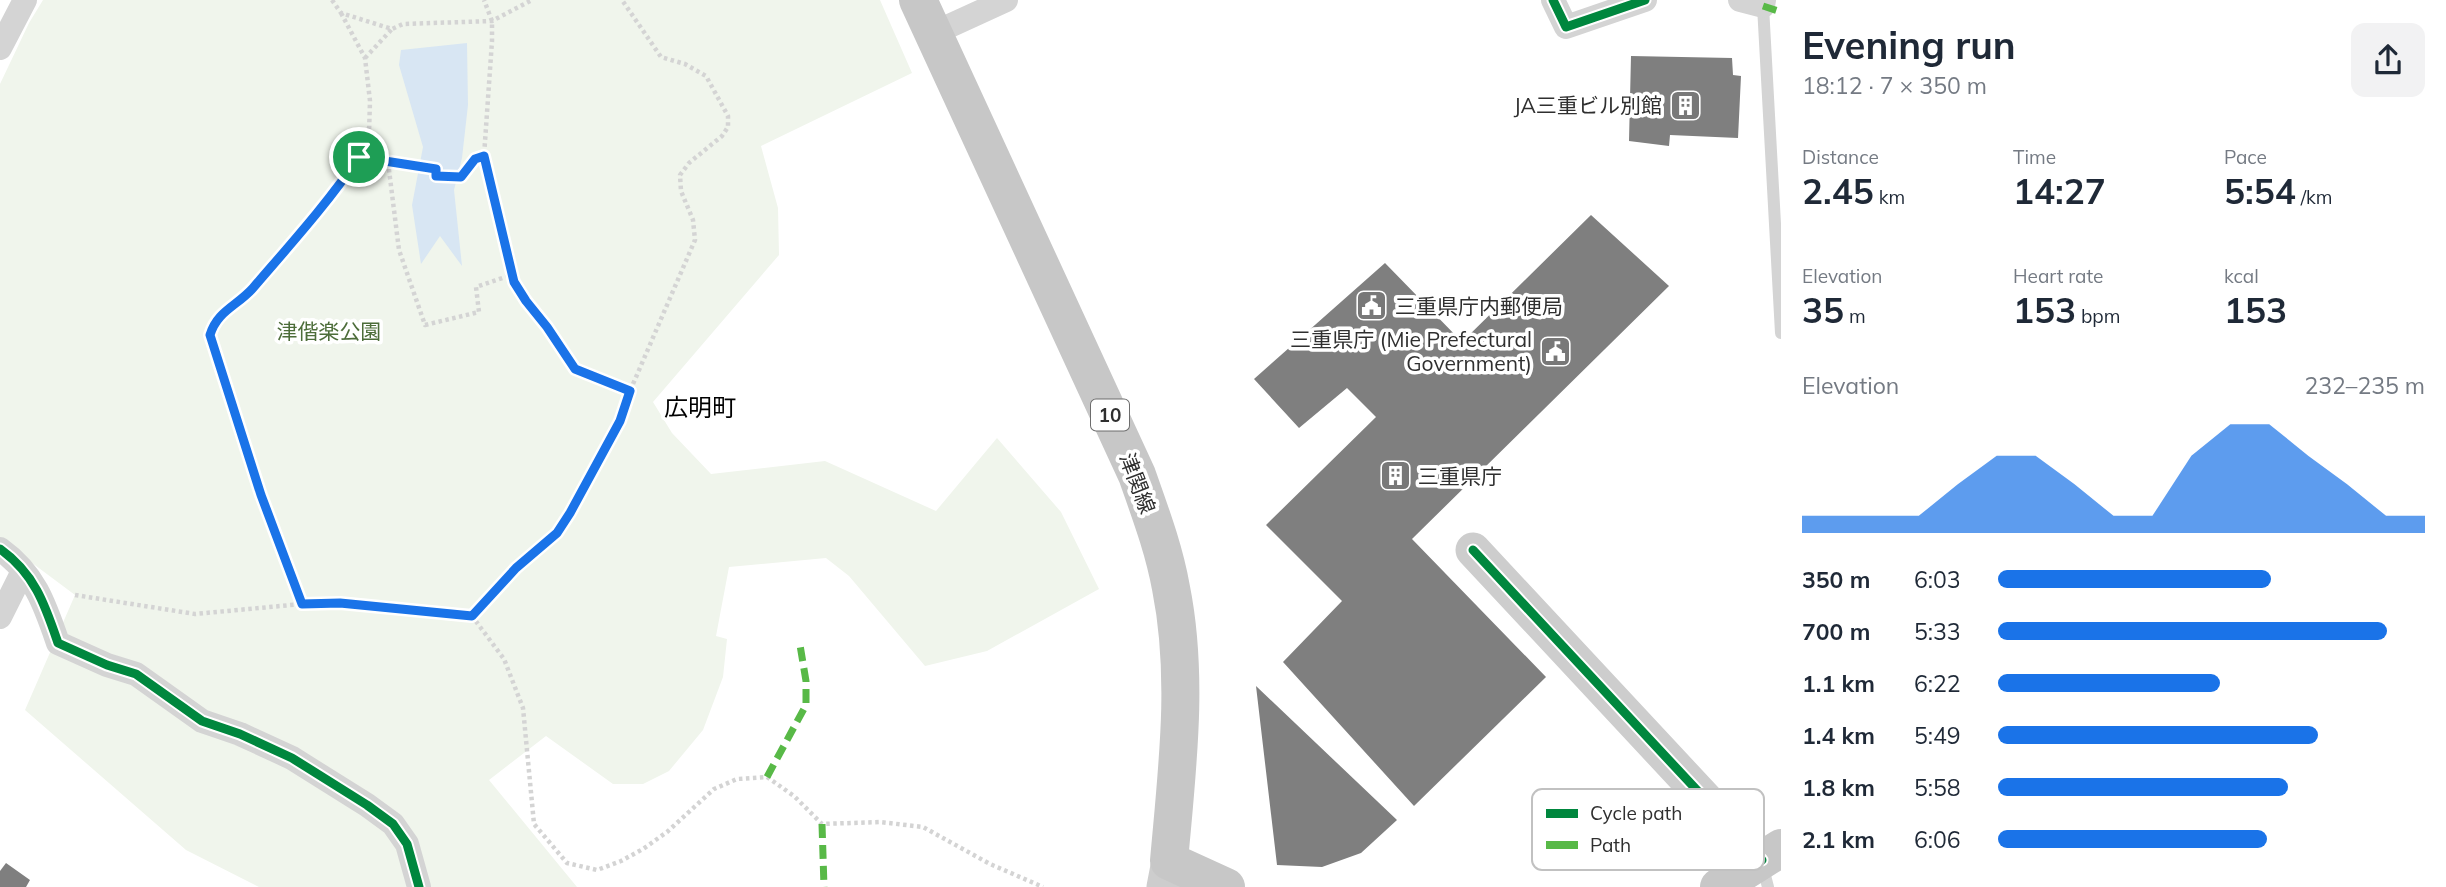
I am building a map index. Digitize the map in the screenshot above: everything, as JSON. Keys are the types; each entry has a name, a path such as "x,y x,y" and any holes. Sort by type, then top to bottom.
{"main road":[{"name":"津関線","path":"926,17 1137,475 1155,527 1171,588 1180,658 1180,741 1167,874 1226,887"},
{"path":"1719,887 1758,870"}],"street":[{"path":"0,48 25,0"},
{"path":"926,17 1006,0"},
{"path":"1553,0 1566,27 1645,0"},
{"path":"0,548 13,558 41,594 58,643 107,666 136,674 202,721 240,734 292,758 367,805 393,824 407,844 419,887"},
{"path":"1473,550 1698,789"},
{"path":"0,617 23,571"}],"lane":[{"path":"1756,2 1781,333"}],"path":[{"path":"302,604 261,495 210,335 213,324 221,313 250,292 342,181 359,157 369,133 371,116 365,58 332,0"},
{"path":"484,0 492,21 484,156 514,282 575,369 630,391"},
{"path":"365,58 392,29 403,24 492,21 533,0"},
{"path":"472,616 516,568 557,533 620,421 630,391 695,240 693,220 681,191 680,175 689,163 722,136 728,127 728,116 706,76 685,64 661,57 622,0"},
{"path":"341,13 392,29"},
{"path":"359,157 436,169 436,176 461,177 475,159 484,156"},
{"path":"388,162 399,250 425,325 479,312 476,288 514,274"},
{"path":"75,595 195,614 340,603 472,616 504,659 523,708 534,824 567,863 597,870 621,860 667,832 714,789 737,779 767,777 794,796 822,824 880,822 923,827 990,864 1043,887"}],"green space":[{"name":"津偕楽公園","path":"43,0 880,0 912,73 761,146 778,208 779,255 653,402 672,433 711,474 825,461 936,511 997,438 1061,512 1099,589 987,651 925,666 849,576 826,558 729,567 716,636 727,639 723,677 703,730 669,771 643,784 613,784 546,736 489,780 577,887 259,887 186,850 25,710 75,595 0,539 0,84"}],"water":[{"path":"467,43 468,105 462,158 454,190 462,266 440,236 421,264 412,205 423,147 399,65 401,50"}],"building":[{"name":"JA三重ビル別館","path":"1631,56 1732,58 1733,75 1741,76 1738,138 1670,135 1669,146 1629,141"},
{"name":"三重県庁","path":"1591,215 1669,286 1412,539 1546,677 1414,806 1283,662 1342,601 1266,525 1376,417 1347,388 1299,428 1254,379 1385,263 1462,342"},
{"path":"1256,686 1397,820 1361,853 1322,867 1277,865"},
{"path":"6,863 30,880 26,887 0,887 0,871"}],"marked path":[{"path":"1763,6 1781,12"},
{"path":"767,777 806,705 806,681 800,645"},
{"path":"822,824 824,887"}],"cycle path":[{"path":"1553,0 1566,27 1645,0"},
{"path":"0,549 22,569 37,591 58,643 107,665 136,674 202,721 240,734 292,758 367,805 393,824 407,844 419,887"},
{"path":"1473,550 1696,789"}],"place":[{"name":"JA三重ビル別館","path":"1685,105"},
{"name":"三重県庁内郵便局","path":"1372,306"},
{"name":"三重県庁 (Mie Prefectural Government)","path":"1555,351"},
{"name":"三重県庁","path":"1395,476"}],"district":[{"name":"広明町","path":"700,407"}],"route":[{"path":"484,156 514,282 575,369 630,391 620,421 557,533 516,568 472,616 340,603 302,604 261,495 210,335 213,324 221,313 250,292 359,157 436,169 436,176 461,177 475,159 484,156"}]}
